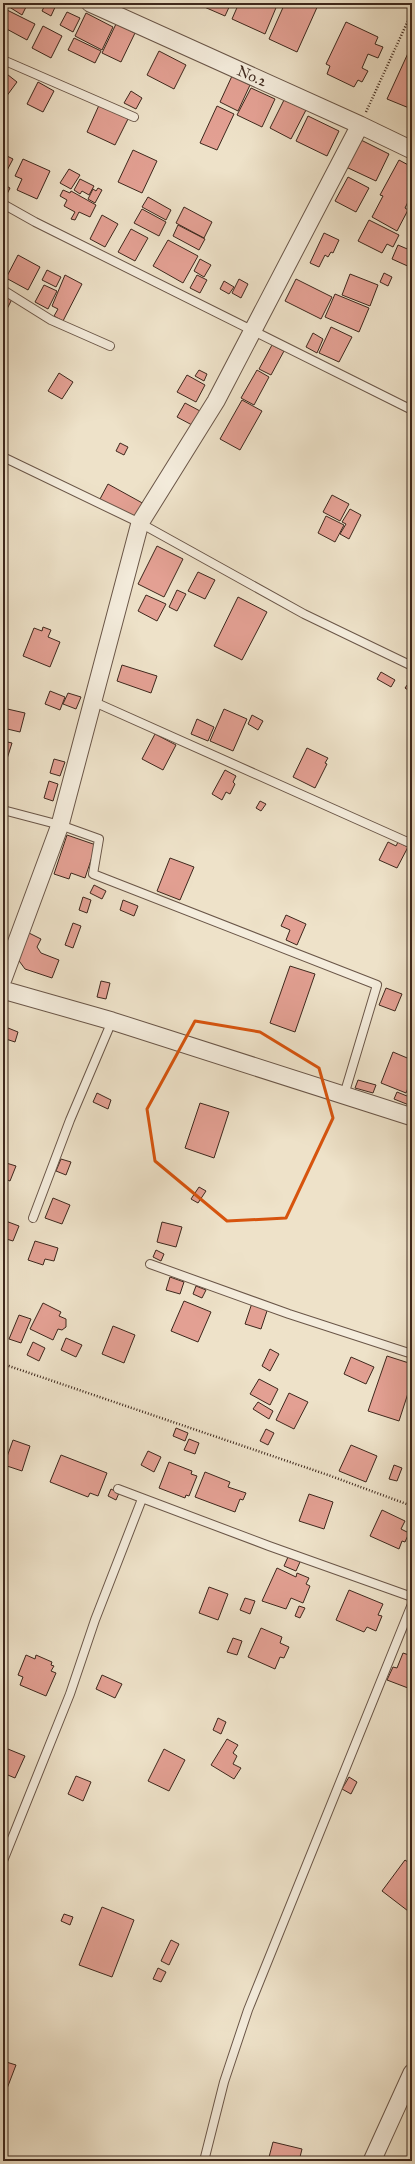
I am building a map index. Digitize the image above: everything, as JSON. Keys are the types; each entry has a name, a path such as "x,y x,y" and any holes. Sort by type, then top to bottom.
{"street":[{"name":"No.2","path":"90,3 412,150"},
{"path":"3,979 60,824 140,523 216,401 254,331 360,125"},
{"path":"3,990 112,1021 412,1117"},
{"path":"372,2161 412,2073"}],"lane":[{"path":"3,60 134,117"},
{"path":"3,204 35,222 412,410"},
{"path":"3,290 51,320 110,346"},
{"path":"3,457 140,523 304,614 412,666"},
{"path":"92,701 412,844"},
{"path":"3,810 60,824 99,839 93,874 378,985 344,1095"},
{"path":"33,1218 70,1120 112,1021"},
{"path":"150,1264 289,1314 412,1354"},
{"path":"118,1489 412,1596"},
{"path":"3,1861 70,1694 95,1620 142,1499"},
{"path":"204,2161 224,2082 248,2010 412,1604"}],"path":[{"path":"360,125 412,12"},
{"path":"3,1364 328,1475 412,1506"}],"highlighted area":[{"path":"195,1021 260,1032 319,1068 333,1118 286,1218 227,1221 155,1161 147,1109"}],"building":[{"path":"3,3 28,3 22,15"},
{"path":"46,3 57,3 51,16 42,11"},
{"path":"204,3 231,3 225,16 202,6"},
{"path":"239,3 278,3 265,34 232,19"},
{"path":"285,3 319,3 297,52 269,39"},
{"path":"3,8 35,24 27,40 3,27"},
{"path":"67,12 80,18 73,32 60,25"},
{"path":"86,13 113,27 102,50 75,36"},
{"path":"346,22 378,37 375,44 383,47 378,58 368,54 362,68 368,71 362,82 358,80 354,87 327,74 330,66 326,64"},
{"path":"116,24 135,33 121,62 102,53"},
{"path":"43,26 62,36 51,58 32,48"},
{"path":"74,38 101,51 95,63 68,50"},
{"path":"159,51 186,65 174,89 147,75"},
{"path":"409,51 412,53 412,101 409,108 387,99"},
{"path":"3,71 17,82 3,101"},
{"path":"232,76 250,85 238,111 220,102"},
{"path":"38,82 54,91 43,112 27,104"},
{"path":"251,88 275,99 262,127 237,115"},
{"path":"131,91 142,98 136,109 124,103"},
{"path":"284,100 306,110 291,139 270,128"},
{"path":"100,103 129,117 115,145 87,132"},
{"path":"217,106 234,114 217,150 200,143"},
{"path":"308,116 339,131 327,156 296,141"},
{"path":"359,139 389,154 376,181 346,167"},
{"path":"133,150 157,161 142,193 118,182"},
{"path":"3,154 13,159 3,178"},
{"path":"23,159 50,171 37,199 17,190 22,179 15,176"},
{"path":"399,160 412,167 412,194 405,208 408,210 397,231 372,217 383,196 380,195"},
{"path":"69,169 80,175 71,189 60,183"},
{"path":"348,177 369,188 356,212 335,201"},
{"path":"80,179 94,186 89,195 82,191 80,194 74,190"},
{"path":"3,184 10,188 6,196 3,194"},
{"path":"98,188 102,190 95,203 88,199 93,189 96,191"},
{"path":"63,190 70,193 71,191 96,205 90,217 79,212 75,220 71,219 75,212 64,206 67,200 60,196"},
{"path":"148,197 171,210 166,220 142,207"},
{"path":"184,207 212,222 204,238 176,223"},
{"path":"142,209 166,222 159,236 134,223"},
{"path":"102,215 118,224 105,247 90,239"},
{"path":"369,220 399,235 393,247 387,244 382,253 358,241"},
{"path":"178,225 205,239 199,250 173,236"},
{"path":"131,229 148,238 135,261 118,252"},
{"path":"324,233 339,240 333,253 331,252 328,257 325,255 319,267 310,263"},
{"path":"168,240 198,256 183,283 153,266"},
{"path":"398,245 412,251 412,268 392,259"},
{"path":"18,255 40,267 28,290 6,278"},
{"path":"200,259 211,265 204,277 194,271"},
{"path":"47,270 61,277 56,287 42,280"},
{"path":"384,273 392,277 388,286 380,282"},
{"path":"350,274 378,285 370,306 342,295"},
{"path":"65,275 82,284 63,321 54,316 58,309 52,306"},
{"path":"197,275 207,280 200,293 190,288"},
{"path":"239,279 248,284 241,298 232,293"},
{"path":"296,279 332,297 321,319 285,301"},
{"path":"224,281 234,287 229,294 220,289"},
{"path":"44,285 57,291 48,309 35,302"},
{"path":"3,294 12,299 3,317"},
{"path":"335,294 369,308 359,332 325,317"},
{"path":"331,327 352,337 339,362 319,353"},
{"path":"313,333 323,339 317,353 306,347"},
{"path":"272,345 284,351 271,375 259,369"},
{"path":"199,370 207,374 204,381 195,376"},
{"path":"257,370 269,377 254,405 241,398"},
{"path":"59,373 73,382 62,399 48,391"},
{"path":"187,375 205,385 196,402 177,392"},
{"path":"242,400 262,411 240,450 220,439"},
{"path":"185,403 200,411 192,425 177,417"},
{"path":"120,443 128,447 124,455 116,451"},
{"path":"108,484 146,505 138,520 100,499"},
{"path":"332,495 349,504 340,521 323,512"},
{"path":"350,509 361,515 349,539 340,534 346,524 342,522"},
{"path":"326,516 344,525 335,542 318,533"},
{"path":"157,546 183,559 164,597 138,584"},
{"path":"198,572 215,580 205,599 188,591"},
{"path":"177,590 186,594 177,611 169,607"},
{"path":"146,595 166,604 157,621 138,611"},
{"path":"238,597 267,612 242,660 214,646"},
{"path":"43,627 51,630 48,637 60,642 50,667 23,656 34,628 42,631"},
{"path":"122,665 157,676 151,693 117,681"},
{"path":"381,672 395,680 391,687 377,679"},
{"path":"410,681 412,682 411,692 405,688"},
{"path":"50,691 65,697 60,710 45,704"},
{"path":"68,693 81,697 76,709 63,704"},
{"path":"3,708 25,713 20,732 3,728"},
{"path":"224,709 247,719 233,751 210,741"},
{"path":"252,715 263,721 258,730 248,724"},
{"path":"197,719 214,727 208,741 191,734"},
{"path":"155,734 176,745 163,770 142,759"},
{"path":"3,741 12,743 6,762 3,761"},
{"path":"307,748 328,758 325,763 327,764 315,788 293,777"},
{"path":"54,759 65,762 60,776 50,773"},
{"path":"225,770 236,776 233,782 235,784 230,794 226,792 222,800 212,794"},
{"path":"49,781 58,784 53,801 44,798"},
{"path":"260,801 266,804 261,811 256,808"},
{"path":"67,835 96,845 85,878 71,873 69,879 54,874"},
{"path":"388,842 396,846 398,842 408,847 397,868 379,860"},
{"path":"170,858 194,867 180,900 157,891"},
{"path":"94,885 106,891 102,899 90,893"},
{"path":"83,897 91,900 87,913 79,910"},
{"path":"123,900 138,906 134,916 120,910"},
{"path":"286,915 306,924 297,945 286,940 290,930 281,926"},
{"path":"73,923 81,926 73,948 65,945"},
{"path":"29,933 41,939 37,947 41,953 59,960 52,978 25,969 17,958"},
{"path":"290,966 315,974 295,1032 270,1023"},
{"path":"101,981 110,983 106,999 97,997"},
{"path":"386,988 402,994 395,1011 379,1005"},
{"path":"3,1026 18,1032 15,1042 3,1038"},
{"path":"393,1052 412,1060 412,1078 406,1093 381,1083"},
{"path":"358,1080 376,1085 373,1093 355,1088"},
{"path":"397,1092 412,1098 409,1105 394,1099"},
{"path":"97,1093 111,1100 108,1109 93,1102"},
{"path":"200,1103 229,1112 214,1158 185,1148"},
{"path":"61,1159 71,1162 66,1175 56,1171"},
{"path":"3,1162 16,1166 10,1181 3,1178"},
{"path":"199,1187 206,1191 198,1203 191,1199"},
{"path":"53,1198 70,1205 62,1224 45,1218"},
{"path":"3,1220 19,1226 13,1241 3,1238"},
{"path":"162,1222 182,1227 176,1247 157,1242"},
{"path":"35,1241 58,1248 54,1261 45,1259 43,1265 28,1260"},
{"path":"156,1250 164,1254 161,1261 153,1257"},
{"path":"170,1277 184,1282 180,1294 166,1290"},
{"path":"196,1286 206,1290 202,1298 193,1294"},
{"path":"184,1301 211,1312 198,1342 171,1331"},
{"path":"43,1303 61,1312 59,1316 66,1319 66,1327 62,1330 58,1329 53,1340 30,1329"},
{"path":"252,1303 268,1308 261,1329 245,1324"},
{"path":"19,1315 31,1319 21,1343 9,1339"},
{"path":"113,1326 135,1335 124,1363 102,1354"},
{"path":"66,1338 82,1345 76,1357 61,1350"},
{"path":"33,1342 45,1348 39,1361 27,1355"},
{"path":"270,1349 279,1354 270,1371 262,1366"},
{"path":"387,1356 412,1364 412,1381 399,1421 368,1411"},
{"path":"351,1357 374,1367 366,1384 344,1374"},
{"path":"259,1379 278,1389 270,1405 250,1394"},
{"path":"289,1393 308,1402 294,1429 276,1420"},
{"path":"258,1402 273,1411 269,1419 253,1409"},
{"path":"176,1428 188,1433 185,1441 173,1436"},
{"path":"266,1429 274,1433 268,1445 260,1441"},
{"path":"189,1439 199,1443 195,1454 184,1450"},
{"path":"13,1440 30,1446 22,1471 4,1465"},
{"path":"351,1445 377,1456 366,1482 339,1471"},
{"path":"148,1451 161,1457 154,1472 141,1465"},
{"path":"61,1455 107,1473 98,1496 90,1493 88,1497 50,1482"},
{"path":"169,1462 192,1471 191,1474 197,1476 189,1496 186,1495 185,1498 159,1488"},
{"path":"394,1465 402,1468 397,1481 389,1479"},
{"path":"205,1472 230,1482 228,1487 246,1493 243,1500 240,1499 235,1512 195,1497"},
{"path":"111,1489 119,1493 116,1500 108,1496"},
{"path":"309,1494 333,1502 324,1529 299,1521"},
{"path":"382,1510 405,1521 401,1529 409,1533 405,1542 402,1541 399,1549 370,1536"},
{"path":"288,1557 300,1562 296,1571 284,1566"},
{"path":"277,1568 296,1577 297,1573 309,1578 306,1584 310,1586 303,1603 291,1598 286,1609 262,1601"},
{"path":"209,1587 228,1594 218,1620 199,1613"},
{"path":"349,1590 383,1604 378,1615 382,1616 376,1631 367,1627 364,1632 336,1620"},
{"path":"245,1598 255,1601 250,1614 240,1610"},
{"path":"299,1606 305,1608 300,1618 295,1616"},
{"path":"261,1628 282,1637 280,1643 289,1647 284,1658 280,1657 275,1669 248,1657"},
{"path":"233,1638 242,1641 237,1655 227,1652"},
{"path":"403,1653 412,1656 412,1686 409,1685 408,1688 387,1680 393,1667 397,1668"},
{"path":"26,1655 35,1659 36,1655 52,1662 51,1665 54,1666 51,1671 56,1673 46,1696 20,1685 23,1677 18,1675"},
{"path":"102,1675 122,1684 115,1698 96,1689"},
{"path":"218,1718 226,1722 221,1734 213,1730"},
{"path":"227,1739 238,1745 233,1753 237,1756 233,1764 241,1768 234,1779 211,1765"},
{"path":"3,1747 25,1756 15,1778 3,1773"},
{"path":"164,1749 185,1760 169,1791 148,1781"},
{"path":"76,1776 91,1782 83,1801 68,1794"},
{"path":"349,1777 357,1782 351,1794 342,1789"},
{"path":"405,1860 412,1865 412,1914 382,1891"},
{"path":"102,1907 134,1920 112,1977 79,1965"},
{"path":"64,1914 73,1917 70,1925 61,1921"},
{"path":"171,1940 179,1944 169,1965 161,1961"},
{"path":"158,1968 166,1972 161,1982 153,1979"},
{"path":"3,2061 16,2065 3,2099"},
{"path":"273,2142 302,2149 299,2161 268,2161"}]}
